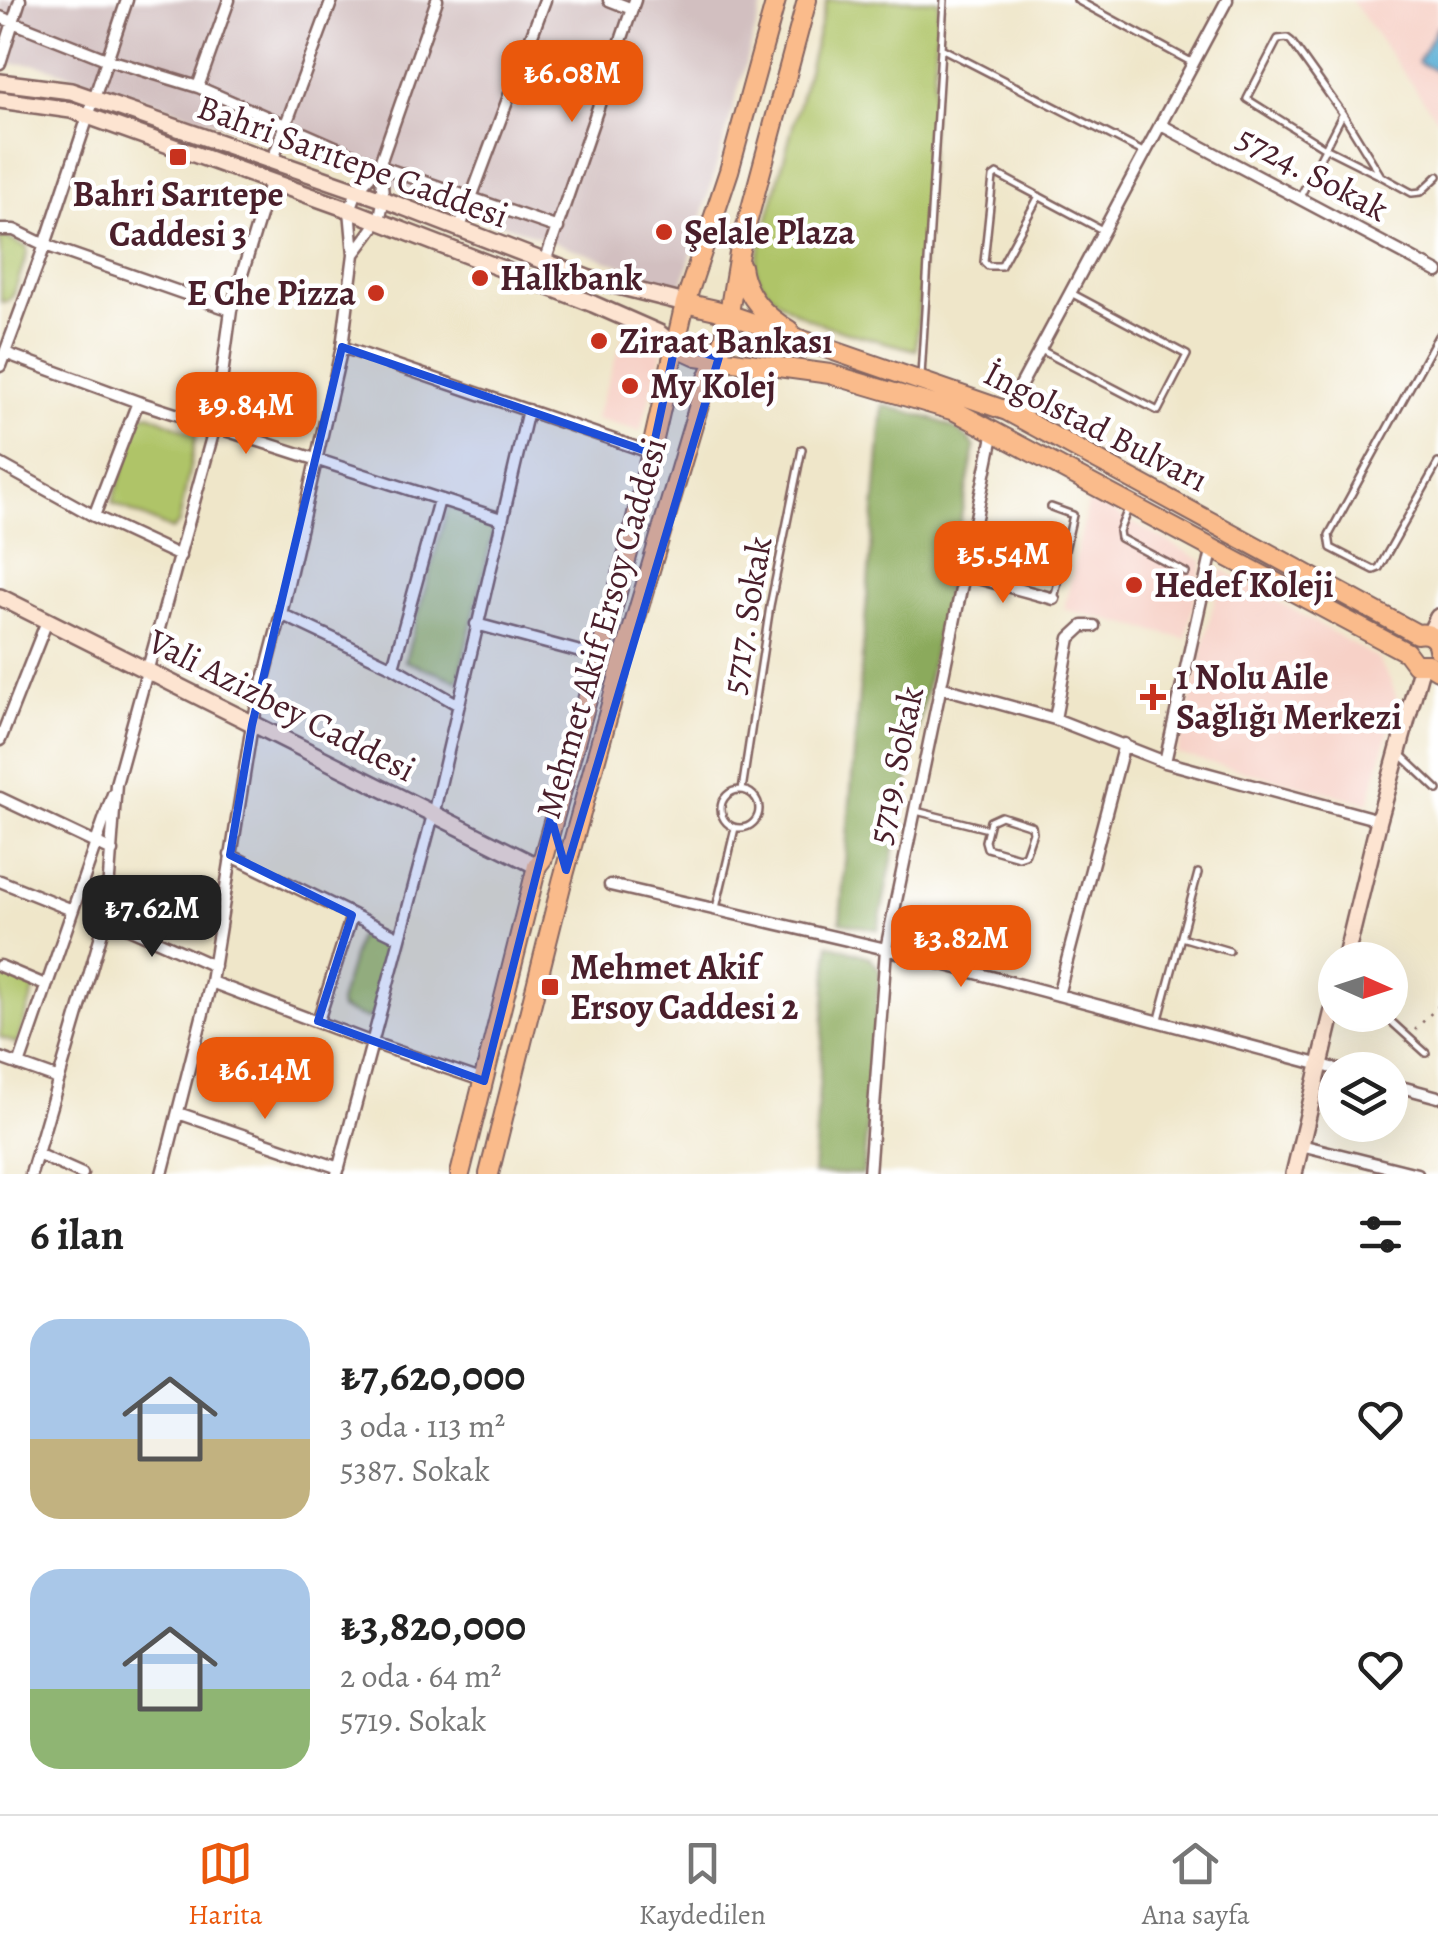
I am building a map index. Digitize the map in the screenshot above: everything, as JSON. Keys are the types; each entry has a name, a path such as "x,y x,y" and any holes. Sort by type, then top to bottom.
{"main road":[{"name":"Mehmet Akif Ersoy Caddesi","path":"460,1174 538,867 652,454 685,304 729,171 776,0"},
{"name":"Mehmet Akif Ersoy Caddesi","path":"489,1174 626,650 704,388 718,357 738,253 807,0"},
{"name":"Bahri Sarıtepe Caddesi","path":"0,82 72,91 94,98 385,200 601,283 685,304"},
{"name":"Bahri Sarıtepe Caddesi","path":"0,100 44,104 88,116 350,210 594,304 659,334 674,346"},
{"path":"738,253 744,288 762,309 776,323 824,350"},
{"name":"İngolstad Bulvarı","path":"685,304 920,379 1007,412 1432,651"},
{"name":"İngolstad Bulvarı","path":"674,346 697,356 864,382 955,412 1406,652 1409,640 1432,651"},
{"path":"704,388 729,372 782,367"},
{"name":"Vali Azizbey Caddesi","path":"0,597 538,867"},
{"path":"1349,942 1397,751 1432,651 1438,617"},
{"path":"558,858 564,876 554,886 545,886 538,867 558,858"},
{"path":"1294,1174 1318,1073"}],"street":[{"path":"0,63 20,0"},
{"path":"0,366 46,246 127,0"},
{"path":"198,87 229,0"},
{"path":"272,162 332,0"},
{"path":"162,1174 212,982 252,724 342,346 354,254 350,210 357,191 379,166 437,0"},
{"path":"459,230 545,0"},
{"path":"545,262 634,4 610,0"},
{"path":"1007,412 1227,0"},
{"path":"0,17 106,58 198,87 379,166 558,228"},
{"name":"5724. Sokak","path":"1161,125 1438,272"},
{"path":"354,254 378,222 385,200 379,166"},
{"path":"19,1065 116,784 215,426 231,310 270,183"},
{"path":"0,230 14,230 46,246 231,310"},
{"path":"0,319 16,324"},
{"path":"342,346 652,454"},
{"path":"6,353 138,402 500,519"},
{"path":"94,516 138,402"},
{"path":"178,1114 338,1171 433,815 528,410"},
{"name":"5719. Sokak","path":"870,1174 886,949 994,431"},
{"path":"0,464 94,516 180,556"},
{"path":"394,667 438,500"},
{"path":"1166,762 1212,551"},
{"path":"963,574 1054,599"},
{"path":"281,614 394,667 457,704"},
{"path":"0,738 47,620"},
{"path":"476,624 599,657"},
{"path":"1055,719 1070,638 1083,626 1094,626"},
{"path":"940,687 1055,719 1166,762 1379,820"},
{"path":"1058,995 1124,744"},
{"path":"31,1174 106,918 116,784"},
{"path":"0,798 112,851"},
{"path":"230,854 400,938"},
{"path":"0,880 72,910"},
{"path":"610,885 886,949 1318,1063"},
{"path":"318,1021 352,915"},
{"path":"106,918 214,966"},
{"path":"0,966 46,985"},
{"path":"212,982 484,1081"},
{"path":"0,1058 59,1079"},
{"path":"1408,1088 1438,1096"},
{"path":"1302,1145 1371,1168 1417,1174"},
{"path":"37,1154 82,1174"}],"lane":[{"path":"920,379 944,0"},
{"path":"1076,0 1194,64"},
{"path":"1381,176 1291,41 1278,39 1246,99 1326,148 1412,192 1421,192 1438,176"},
{"path":"941,48 1146,154"},
{"path":"1300,197 1342,114"},
{"path":"1038,196 1002,266 988,266 984,262 992,176 997,174 1104,231"},
{"path":"1040,350 1158,411 1186,355 1072,292"},
{"path":"1438,336 1329,534 1332,548 1374,570 1380,568 1438,463"},
{"name":"5717. Sokak","path":"742,790 770,606 802,449"},
{"path":"1130,506 1120,538 1186,572"},
{"path":"1050,507 1073,515 1054,599"},
{"path":"1397,751 1438,790"},
{"name":"5717. Sokak","path":"742,790 753,796 758,812 748,826 735,828 724,821 721,808 726,796 742,790"},
{"path":"913,811 988,828"},
{"path":"1000,816 1029,824 1033,832 1028,849 1019,857 987,848 988,828 990,821 1000,816"},
{"name":"5717. Sokak","path":"716,910 735,828"},
{"path":"1158,1022 1198,873"},
{"path":"1180,937 1229,951"},
{"path":"1402,1032 1426,1053"}],"path":[{"path":"1408,1038 1438,1006"}],"highlighted area":[{"path":"675,346 719,357 566,870 551,817 484,1081 318,1021 352,915 230,855 252,725 342,347 652,453"}],"shaded area":[{"path":"0,0 764,0 682,287 117,89 36,64 0,64"},
{"path":"1351,0 1438,0 1438,120 1364,18"},
{"name":"My Kolej","path":"627,325 663,353 640,431 595,419"},
{"name":"Hedef Koleji","path":"1089,499 1203,561 1186,639 1064,609"},
{"path":"1222,569 1377,658 1397,699 1369,803 1177,754"}],"green space":[{"path":"827,0 939,0 916,350 847,332 798,313 778,301 763,285 755,266"},
{"path":"0,235 27,247 13,296 1,302"},
{"path":"883,405 946,424 975,447 878,930 840,922"},
{"path":"150,414 196,435 179,523 172,530 112,503 140,416"},
{"path":"448,507 496,520 458,681 405,661"},
{"path":"365,931 392,941 393,947 374,1013 368,1019 340,1009 339,1003 358,937"},
{"path":"829,944 870,957 880,970 863,1174 813,1174"},
{"path":"0,972 35,988 17,1044 0,1037"}],"water":[{"path":"1438,25 1438,72 1418,62"}],"place":[{"name":"Bahri Sarıtepe Caddesi 3","path":"178,157"},
{"name":"Şelale Plaza","path":"664,232"},
{"name":"Halkbank","path":"480,278"},
{"name":"E Che Pizza","path":"376,293"},
{"name":"Ziraat Bankası","path":"599,341"},
{"name":"My Kolej","path":"630,386"},
{"name":"Hedef Koleji","path":"1134,585"},
{"name":"1 Nolu Aile Sağlığı Merkezi","path":"1153,697"},
{"name":"Mehmet Akif Ersoy Caddesi 2","path":"550,987"}]}
